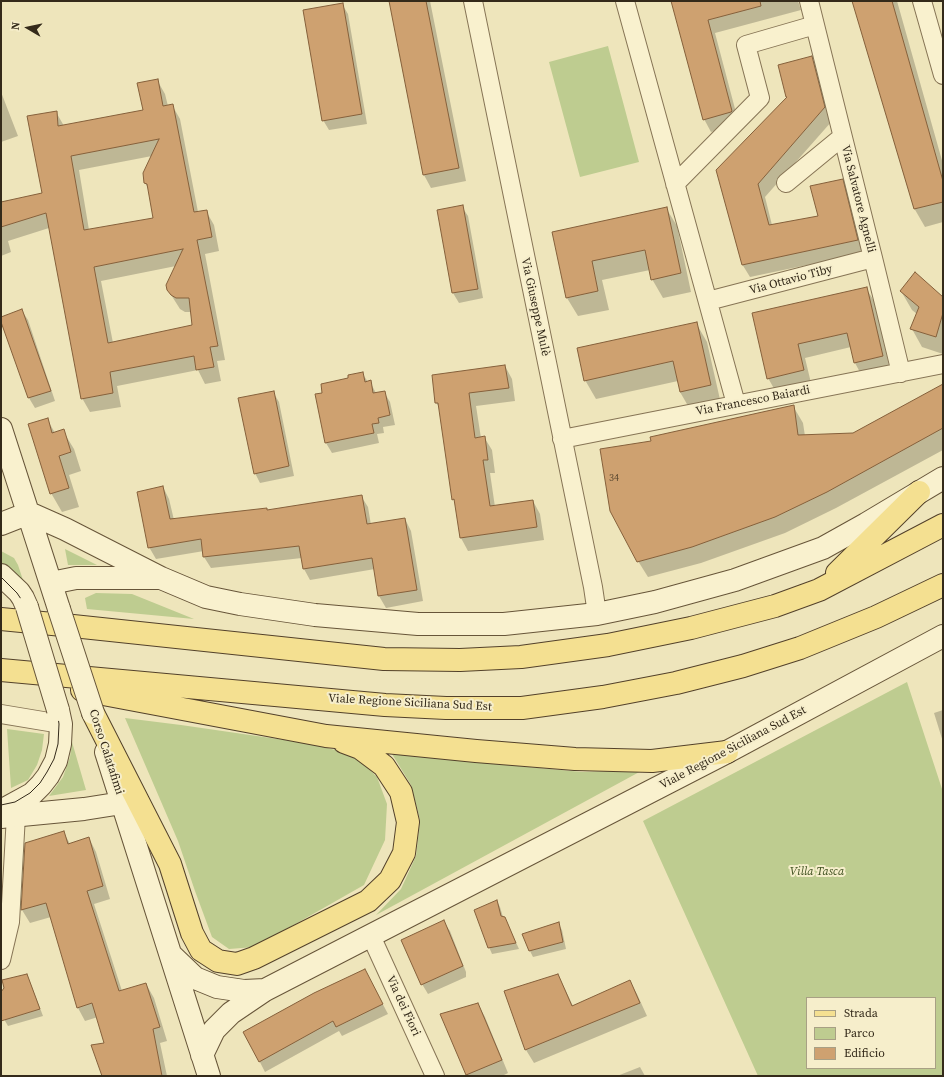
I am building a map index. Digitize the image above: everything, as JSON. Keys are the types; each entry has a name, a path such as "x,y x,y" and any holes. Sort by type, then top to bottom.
{"main road":[{"path":"819,590 919,492"},
{"path":"1,619 384,659 460,660 513,657 608,645 691,628 775,606 819,590 943,525"},
{"name":"Viale Regione Siciliana Sud Est","path":"1,670 385,705 446,708 522,708 602,697 676,683 743,666 800,648 876,618 943,584"},
{"path":"1,674 326,736 575,759 652,761 727,752"},
{"path":"93,713 170,864 192,933 201,950 218,961 237,964 254,958 368,901 390,880 404,853 408,822 401,792 384,766 360,748 326,736"}],"street":[{"name":"Via Giuseppe Mulè","path":"473,1 594,592 597,614"},
{"path":"625,1 736,404"},
{"name":"Via Salvatore Agnelli","path":"809,1 901,372"},
{"path":"922,1 943,75"},
{"path":"675,184 760,98 746,45 815,25"},
{"path":"786,183 842,137"},
{"name":"Via Ottavio Tiby","path":"708,301 873,258"},
{"name":"Via Francesco Baiardi","path":"562,439 943,364"},
{"name":"Corso Calatafimi","path":"1,429 209,1076"},
{"path":"1,524 28,513 66,529 161,578 206,597 240,604 315,615 418,624 504,624 597,614 655,602 735,580 823,548 943,478"},
{"path":"1,575 19,592 27,607 60,717 60,744 56,761 48,776 32,794 6,814"},
{"path":"51,583 76,578 161,578"},
{"name":"Viale Regione Siciliana Sud Est","path":"202,1055 214,1030 231,1013 265,990 727,752 943,636"},
{"path":"1,714 60,717"},
{"path":"6,814 84,809 122,804"},
{"path":"1,960 10,922 6,814"},
{"name":"Via dei Fiori","path":"371,936 435,1076"},
{"name":"Viale Regione Siciliana Sud Est","path":"169,954 200,981 217,987 244,991 265,990"}],"green space":[{"path":"608,46 639,162 580,177 549,62"},
{"path":"65,549 97,565 68,565"},
{"path":"1,551 14,558 25,586 1,565"},
{"path":"96,593 132,594 194,619 87,609 85,598"},
{"name":"Villa Tasca","path":"907,682 943,792 943,1076 758,1076 643,821"},
{"path":"125,718 312,744 355,755 377,777 387,804 385,840 364,885 255,947 229,949 212,937 178,841"},
{"path":"7,729 44,734 42,750 37,765 28,780 11,788"},
{"path":"72,742 86,790 49,796 63,777 70,757"},
{"path":"392,754 582,772 643,770 376,915 401,889 416,856 420,820 411,785"}],"building":[{"path":"389,1 426,1 459,168 423,175"},
{"path":"671,1 760,1 761,6 708,20 732,111 731,112 703,120"},
{"path":"852,1 892,1 943,181 943,202 914,209"},
{"path":"343,3 362,114 322,121 303,10"},
{"path":"812,56 825,107 758,184 769,225 818,216 810,186 843,179 858,240 742,265 716,170 787,97 778,65"},
{"path":"158,79 163,106 173,104 194,212 207,210 212,237 197,240 218,346 210,347 214,367 196,370 194,356 110,372 113,393 81,399 46,213 1,227 1,202 42,193 27,116 57,111 58,126 143,110 137,83","holes":["159,139 143,173 144,183 147,184 153,218 84,230 71,156","183,249 166,285 167,290 176,298 189,298 192,325 108,343 94,267"]},
{"path":"463,205 478,289 452,293 437,210"},
{"path":"667,207 681,273 651,280 645,250 592,261 598,291 566,298 552,232"},
{"path":"915,272 943,297 943,313 936,337 910,329 919,307 900,291"},
{"path":"867,287 883,356 854,363 847,333 798,344 804,370 767,379 752,313"},
{"path":"22,309 51,391 28,398 1,322 1,317"},
{"path":"697,322 711,385 680,392 673,361 584,381 577,348"},
{"path":"505,365 509,388 469,393 475,438 485,436 488,460 483,460 490,506 533,500 537,527 460,538 454,499 452,500 438,403 435,403 432,375"},
{"path":"363,372 365,382 371,380 373,393 385,391 390,415 378,418 379,423 372,424 374,433 325,443 315,394 322,393 321,384 348,378 348,375"},
{"path":"943,384 943,428 827,492 775,517 692,547 637,562 610,511 600,449 651,441 650,437 794,405 798,435 853,433"},
{"path":"274,391 289,466 254,474 238,398"},
{"path":"48,418 52,433 64,429 71,452 59,456 69,488 50,494 28,424"},
{"path":"163,486 170,519 267,508 267,510 362,495 367,524 405,518 417,590 378,596 372,558 303,569 299,546 203,557 201,539 148,548 137,492"},
{"path":"64,831 68,844 89,837 103,886 87,891 119,991 146,983 160,1027 153,1029 162,1076 102,1076 91,1045 104,1043 92,1003 77,1008 46,903 21,910 25,843"},
{"path":"497,900 501,916 505,917 516,943 488,948 474,910"},
{"path":"444,920 463,966 421,985 401,940"},
{"path":"559,922 563,942 529,951 522,934"},
{"path":"365,969 383,1004 336,1027 333,1021 259,1062 243,1032 314,993"},
{"path":"27,974 40,1009 1,1021 1,992 4,988 2,980"},
{"path":"558,974 572,1006 630,980 640,1003 525,1050 504,991"},
{"path":"478,1003 502,1060 466,1075 440,1014"}],"tram line":[{"path":"1,577 17,593 25,608 57,710 59,724 58,744 54,759 40,783 30,793 15,802 1,805"}]}
